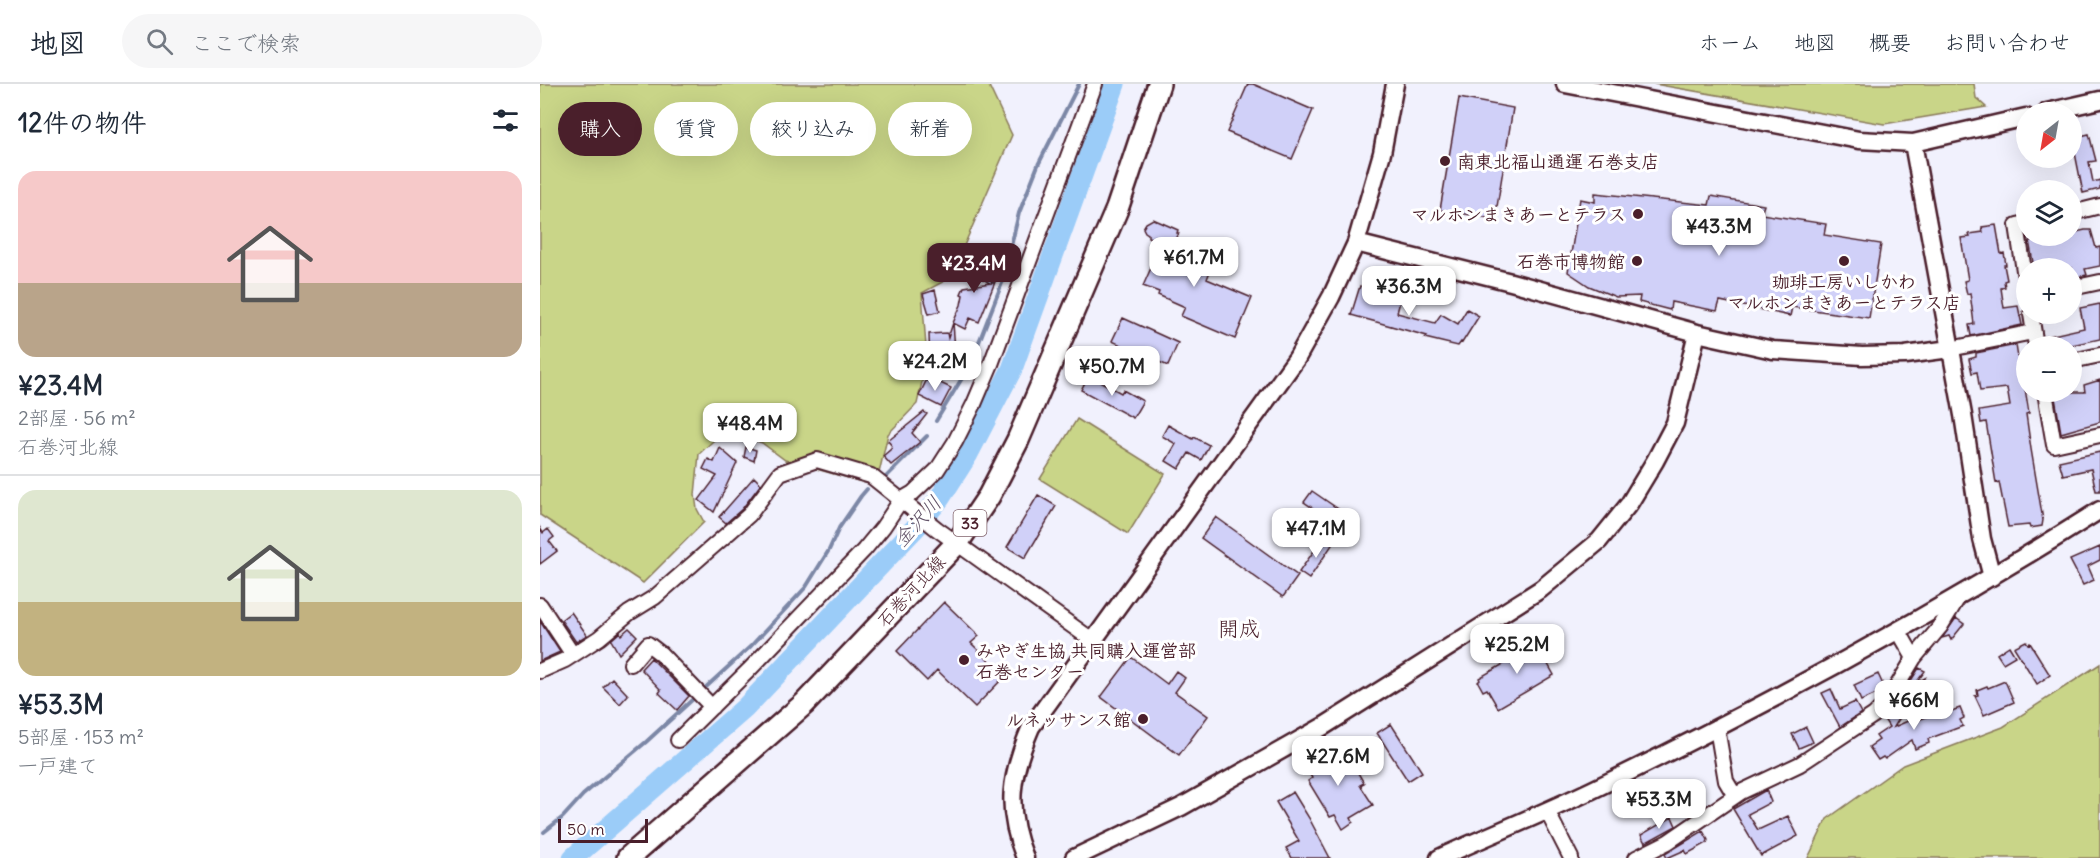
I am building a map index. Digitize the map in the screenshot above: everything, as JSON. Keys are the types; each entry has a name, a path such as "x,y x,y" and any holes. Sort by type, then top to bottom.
{"main road":[{"name":"石巻河北線","path":"628,858 804,704 958,542 989,496 1018,440 1117,209 1159,84"}],"street":[{"path":"678,740 864,550 913,493 937,470 955,442 974,404 1095,84"},
{"path":"1025,858 1016,836 1012,815 1013,773 1031,727 1297,358 1332,297 1356,243 1382,153 1395,84"},
{"path":"1566,84 1859,140 1913,143 2016,119"},
{"path":"2082,104 2100,100"},
{"path":"1913,143 1963,415 1982,539 1992,577"},
{"path":"2082,210 2100,206"},
{"path":"1356,243 1511,282 1697,333 1773,350 1817,354 1905,355 1950,349 2033,332"},
{"path":"2082,286 2100,282"},
{"path":"2032,324 2034,336"},
{"path":"1074,858 1181,807 1324,726 1541,589 1574,564 1599,541 1629,504 1675,423 1697,333"},
{"path":"2082,359 2100,355"},
{"path":"2047,402 2054,445 2100,435"},
{"path":"540,670 573,655 599,638 688,570 749,515 780,473 817,460 871,476 937,529 1092,640"},
{"path":"1439,858 1457,854 1717,728 1959,596 2100,510"},
{"path":"1636,858 1668,842 1757,783 1800,764 1874,715 1888,701 1914,658 1940,627 1959,596"},
{"path":"540,605 573,655"},
{"path":"1898,630 1914,658"},
{"path":"631,664 648,644 661,654 710,705"},
{"path":"1717,728 1726,781 1736,796"},
{"path":"1547,811 1571,858"}],"green space":[{"path":"540,84 988,84 1012,135 950,278 922,293 927,360 917,404 888,434 876,486 785,460 762,443 726,429 699,454 695,495 697,509 704,522 643,583 540,515"},
{"path":"1654,84 1974,84 1976,98 1986,107 1884,124"},
{"path":"1077,419 1165,474 1128,534 1040,479"},
{"path":"2100,664 2100,858 1808,858 1827,819 1903,765 2003,727"}],"building":[{"path":"1248,84 1253,84 1313,110 1292,159 1227,132"},
{"path":"1459,98 1513,108 1495,219 1440,210"},
{"path":"2089,134 2096,161 2089,162 2093,182 2100,180 2100,189 2083,193 2078,168 2082,168 2082,136"},
{"path":"1595,193 1709,205 1711,196 1764,205 1761,214 1826,224 1824,235 1881,244 1869,318 1792,307 1790,316 1720,301 1717,311 1671,302 1670,310 1639,302 1640,296 1616,297 1589,286 1568,272 1580,199 1595,202"},
{"path":"1153,219 1178,230 1177,233 1179,233 1164,261 1199,276 1203,266 1211,269 1207,279 1252,298 1235,339 1181,316 1185,307 1143,286 1162,243 1148,237 1143,228"},
{"path":"1996,225 2001,254 2004,253 2006,265 2004,265 2007,280 2004,281 2005,287 2001,288 2004,308 2016,306 2016,324 2022,325 1971,336 1969,325 1974,324 1970,293 1967,294 1964,281 1968,280 1961,238 1983,232 1982,227"},
{"path":"2091,230 2096,248 2100,247 2100,266 2085,269 2087,275 2082,276 2082,258 2032,258 2030,246 2082,246 2082,231"},
{"path":"964,255 987,268 992,283 995,282 979,322 970,318 965,329 953,323 961,305 963,295 961,294 964,287 990,283 958,265"},
{"path":"1375,285 1402,293 1397,313 1435,323 1441,314 1458,324 1467,309 1479,316 1458,346 1351,315 1360,286 1374,290"},
{"path":"935,290 940,311 929,314 923,294"},
{"path":"2100,304 2100,339 2082,343 2082,336 2048,336 2084,328 2082,308"},
{"path":"1123,318 1178,343 1168,366 1112,341"},
{"path":"953,323 955,350 951,350 952,363 930,364 929,334 947,333 948,338"},
{"path":"2016,345 2016,402 2027,402 2029,413 2026,414 2043,520 2042,526 2008,527 1999,482 1996,483 1986,422 1981,423 1979,411 2010,406 2007,388 1980,391 1977,372 1972,373 1969,359 1976,357 1976,353"},
{"path":"1089,375 1121,393 1123,390 1143,401 1133,418 1081,390"},
{"path":"928,377 951,388 941,407 919,396"},
{"path":"2100,380 2100,422 2061,433 2056,402 2082,402 2082,392 2085,392 2084,385"},
{"path":"924,412 927,414 912,433 920,442 891,465 883,456 892,446 888,441"},
{"path":"1168,425 1209,445 1201,460 1189,453 1179,469 1166,461 1176,444 1162,436"},
{"path":"746,447 756,450 754,461 744,457"},
{"path":"720,448 737,463 714,512 699,500 717,476 703,469 708,459 714,462"},
{"path":"2100,452 2100,491 2096,491 2091,469 2063,475 2059,461"},
{"path":"754,477 761,484 742,509 726,523 719,517"},
{"path":"1312,491 1341,511 1333,522 1304,502"},
{"path":"1038,495 1056,506 1025,558 1007,547"},
{"path":"1216,517 1298,576 1283,597 1201,538"},
{"path":"540,528 543,533 548,529 554,537 549,541 557,551 540,564"},
{"path":"1323,538 1332,545 1309,579 1299,572"},
{"path":"2100,547 2100,560 2088,566 2094,580 2083,585 2070,560"},
{"path":"944,602 979,636 971,643 1005,676 975,707 937,670 927,681 897,651"},
{"path":"571,612 587,635 576,642 561,620"},
{"path":"1956,618 1964,624 1951,640 1949,636 1942,638"},
{"path":"540,621 560,652 540,661"},
{"path":"629,628 637,636 619,654 611,640"},
{"path":"1535,641 1554,675 1498,708 1487,689 1483,691 1478,682 1479,678 1507,662 1505,659"},
{"path":"2026,641 2030,643 2050,675 2037,684 2014,647"},
{"path":"2009,646 2015,656 2003,663 1997,654"},
{"path":"1131,657 1167,684 1176,671 1185,678 1175,692 1208,716 1179,755 1101,697"},
{"path":"651,658 689,696 677,710 659,693 661,690 641,669"},
{"path":"1919,668 1925,671 1916,683 1925,678 1912,699 1903,693"},
{"path":"1878,674 1885,689 1861,701 1854,685"},
{"path":"612,678 628,695 620,704 603,687"},
{"path":"2005,681 2014,702 1984,715 1975,696 1978,695 1977,690"},
{"path":"1831,689 1840,709 1855,702 1861,713 1840,727 1822,693"},
{"path":"1907,706 1894,727 1917,717 1918,720 1942,711 1943,714 1960,708 1964,718 1960,720 1963,726 1928,739 1929,743 1915,749 1912,740 1885,759 1883,757 1878,760 1869,747 1879,740 1876,736 1889,727 1884,719"},
{"path":"1391,724 1422,772 1408,781 1377,733"},
{"path":"1806,727 1813,742 1799,748 1792,734"},
{"path":"1336,748 1349,769 1354,766 1364,783 1360,785 1373,805 1351,818 1353,822 1343,829 1335,815 1330,817 1308,781 1312,778 1304,765"},
{"path":"1766,790 1771,802 1748,814 1758,830 1788,816 1798,836 1761,856 1733,809"},
{"path":"1293,792 1330,858 1292,858 1286,848 1299,841 1276,802"},
{"path":"1672,817 1676,826 1645,843 1641,835"},
{"path":"1703,831 1708,840 1707,843 1687,854 1685,850 1667,858 1665,854"}],"waterway":[{"path":"936,421 970,365 1002,283 1019,213 1038,165 1079,84"},
{"name":"金沢川","path":"573,858 745,708 918,525 940,498 968,454 1012,369 1115,84"},
{"path":"886,477 927,436"},
{"path":"544,832 751,646 806,587 829,550 839,528 867,489"}],"place":[{"name":"南東北福山通運 石巻支店","path":"1445,161"},
{"name":"マルホンまきあーとテラス","path":"1638,214"},
{"name":"石巻市博物館","path":"1637,261"},
{"name":"珈琲工房いしかわ マルホンまきあーとテラス店","path":"1844,261"},
{"name":"みやぎ生協 共同購入運営部 石巻センター","path":"964,660"},
{"name":"ルネッサンス館","path":"1143,719"}],"district":[{"name":"開成","path":"1239,628"}]}
